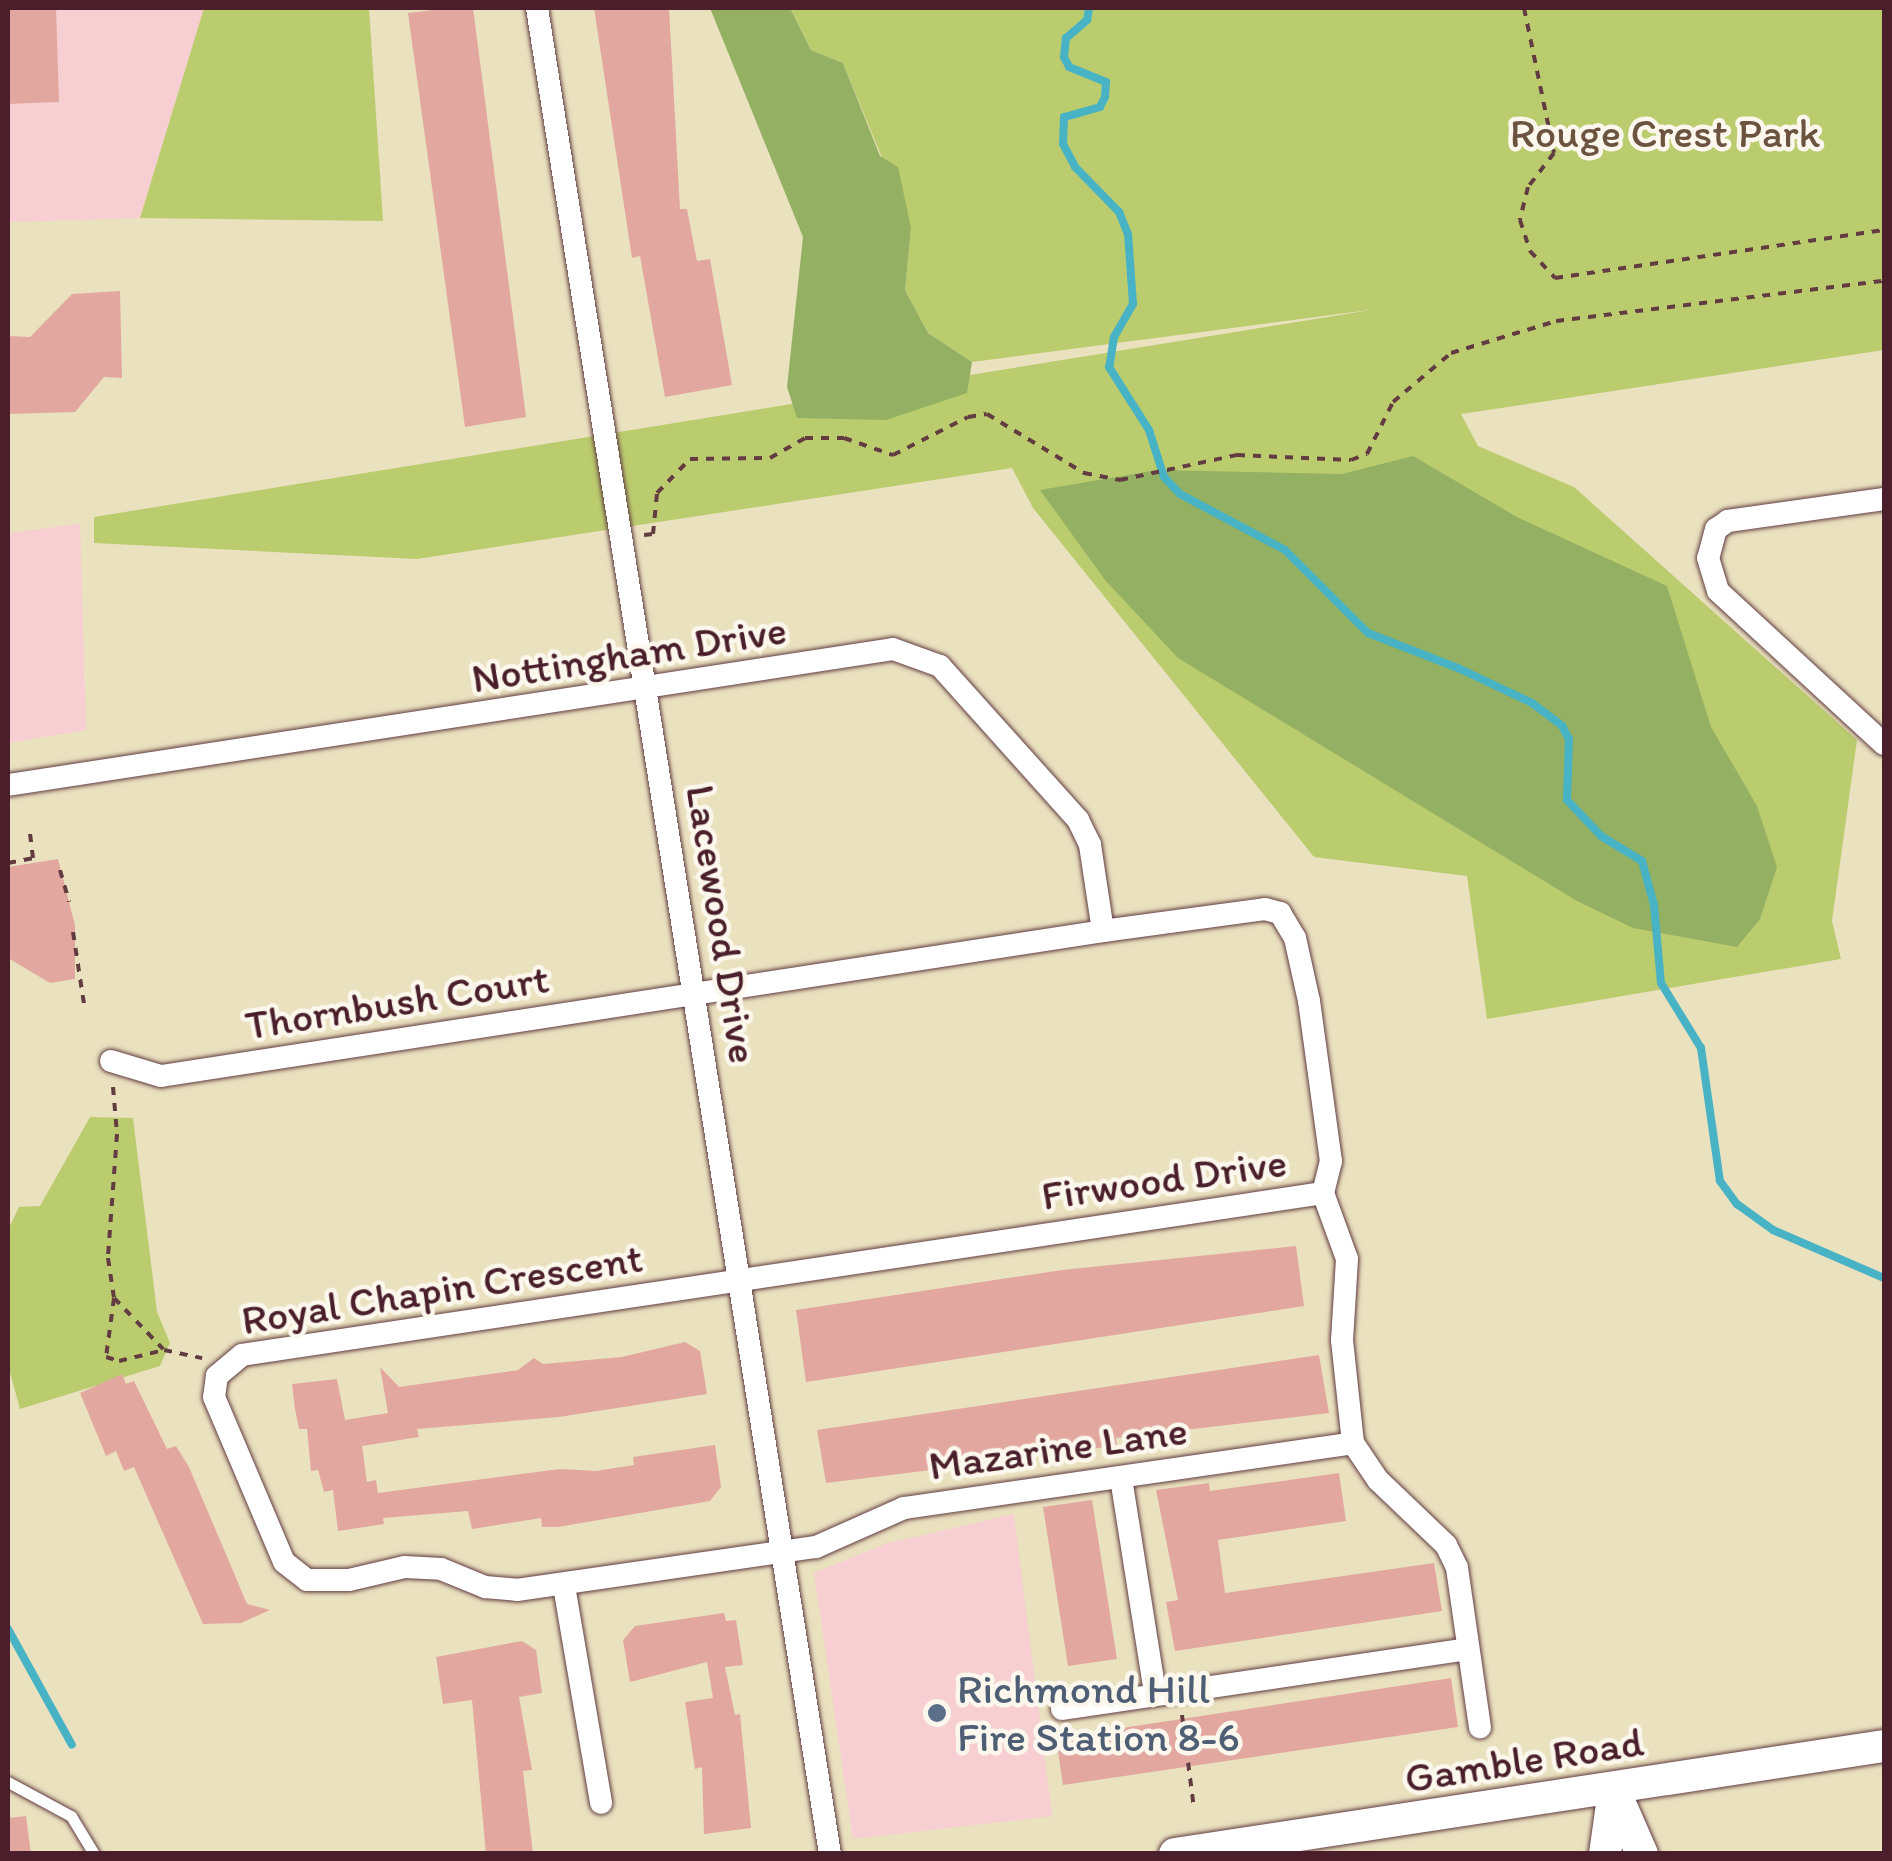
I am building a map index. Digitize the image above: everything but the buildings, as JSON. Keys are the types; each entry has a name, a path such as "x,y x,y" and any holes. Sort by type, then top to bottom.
{"main road":[{"name":"Gamble Road","path":"1175,1854 1884,1746"},
{"path":"1605,1854 1614,1790"},
{"path":"1614,1790 1642,1854"}],"street":[{"name":"Lacewood Drive","path":"537,8 624,536 830,1854"},
{"path":"1884,499 1728,521 1716,529 1708,558 1718,592 1884,744"},
{"name":"Nottingham Drive","path":"8,785 893,649 918,653 940,666 1078,820 1090,845 1104,932"},
{"name":"Firwood Drive","path":"695,995 1265,909 1280,913 1296,938 1309,1001 1331,1161 1323,1193 739,1280"},
{"name":"Thornbush Court","path":"111,1062 161,1076 695,995"},
{"path":"1323,1193 1347,1259 1342,1340 1353,1443 1378,1480 1446,1545 1457,1568 1480,1726"},
{"name":"Royal Chapin Crescent","path":"739,1280 253,1353 226,1363 214,1397 284,1562 306,1580 350,1580 406,1567 441,1570 484,1587 564,1586 782,1552"},
{"name":"Mazarine Lane","path":"782,1552 840,1540 904,1508 1353,1443"},
{"path":"1121,1478 1155,1693"},
{"path":"564,1586 601,1803"},
{"path":"1062,1709 1467,1649"}],"lane":[{"path":"8,1782 71,1816 94,1854"}],"path":[{"path":"1524,8 1554,152 1528,188 1520,220 1530,251 1555,278 1884,230"},
{"path":"624,536 653,534 657,493 690,458 770,458 805,438 844,438 893,455 968,417 987,414 1084,474 1120,480 1237,455 1351,460 1367,454 1394,402 1451,353 1556,321 1884,281"},
{"path":"8,863 34,861 30,833"},
{"path":"60,870 69,902"},
{"path":"73,932 85,1010"},
{"path":"111,1062 116,1134 108,1258 114,1298 106,1357 118,1361 164,1350 226,1363"},
{"path":"114,1298 164,1350"},
{"path":"1180,1704 1194,1809"}],"shaded area":[{"path":"8,8 204,8 140,218 8,222"},
{"path":"80,524 86,730 8,743 8,533"},
{"path":"1014,1514 1052,1816 853,1839 814,1573 885,1544"}],"green space":[{"path":"204,8 369,8 383,221 140,218"},
{"path":"710,8 790,8 811,50 843,63 880,156 898,167 911,228 905,290 928,333 972,362 967,393 886,420 797,418 787,387 803,237"},
{"name":"Rouge Crest Park","path":"790,8 1884,8 1884,350 1461,414 1478,446 1574,487 1857,740 1832,921 1841,959 1487,1019 1467,876 1314,857 1033,508 1012,468 417,559 94,543 94,517 1377,309 972,362 928,333 905,290 911,228 843,63 811,50"},
{"path":"1413,456 1517,517 1667,586 1711,727 1757,806 1777,867 1760,919 1737,947 1633,928 1577,901 1178,658 1105,580 1040,490 1157,470 1342,474"},
{"path":"90,1117 133,1118 157,1312 170,1343 160,1366 20,1409 8,1365 8,1230 19,1207 40,1206"}],"waterway":[{"path":"1089,8 1087,20 1066,38 1064,57 1069,67 1106,82 1105,97 1100,107 1064,117 1063,144 1075,167 1119,212 1128,234 1133,304 1114,337 1109,367 1149,430 1164,477 1180,494 1285,550 1368,633 1458,668 1532,703 1562,726 1569,739 1567,800 1601,836 1642,861 1654,905 1661,983 1701,1048 1720,1181 1737,1204 1773,1230 1884,1278"},
{"path":"8,1629 72,1745"}],"place":[{"name":"Richmond Hill Fire Station 8-6","path":"937,1713"}]}
